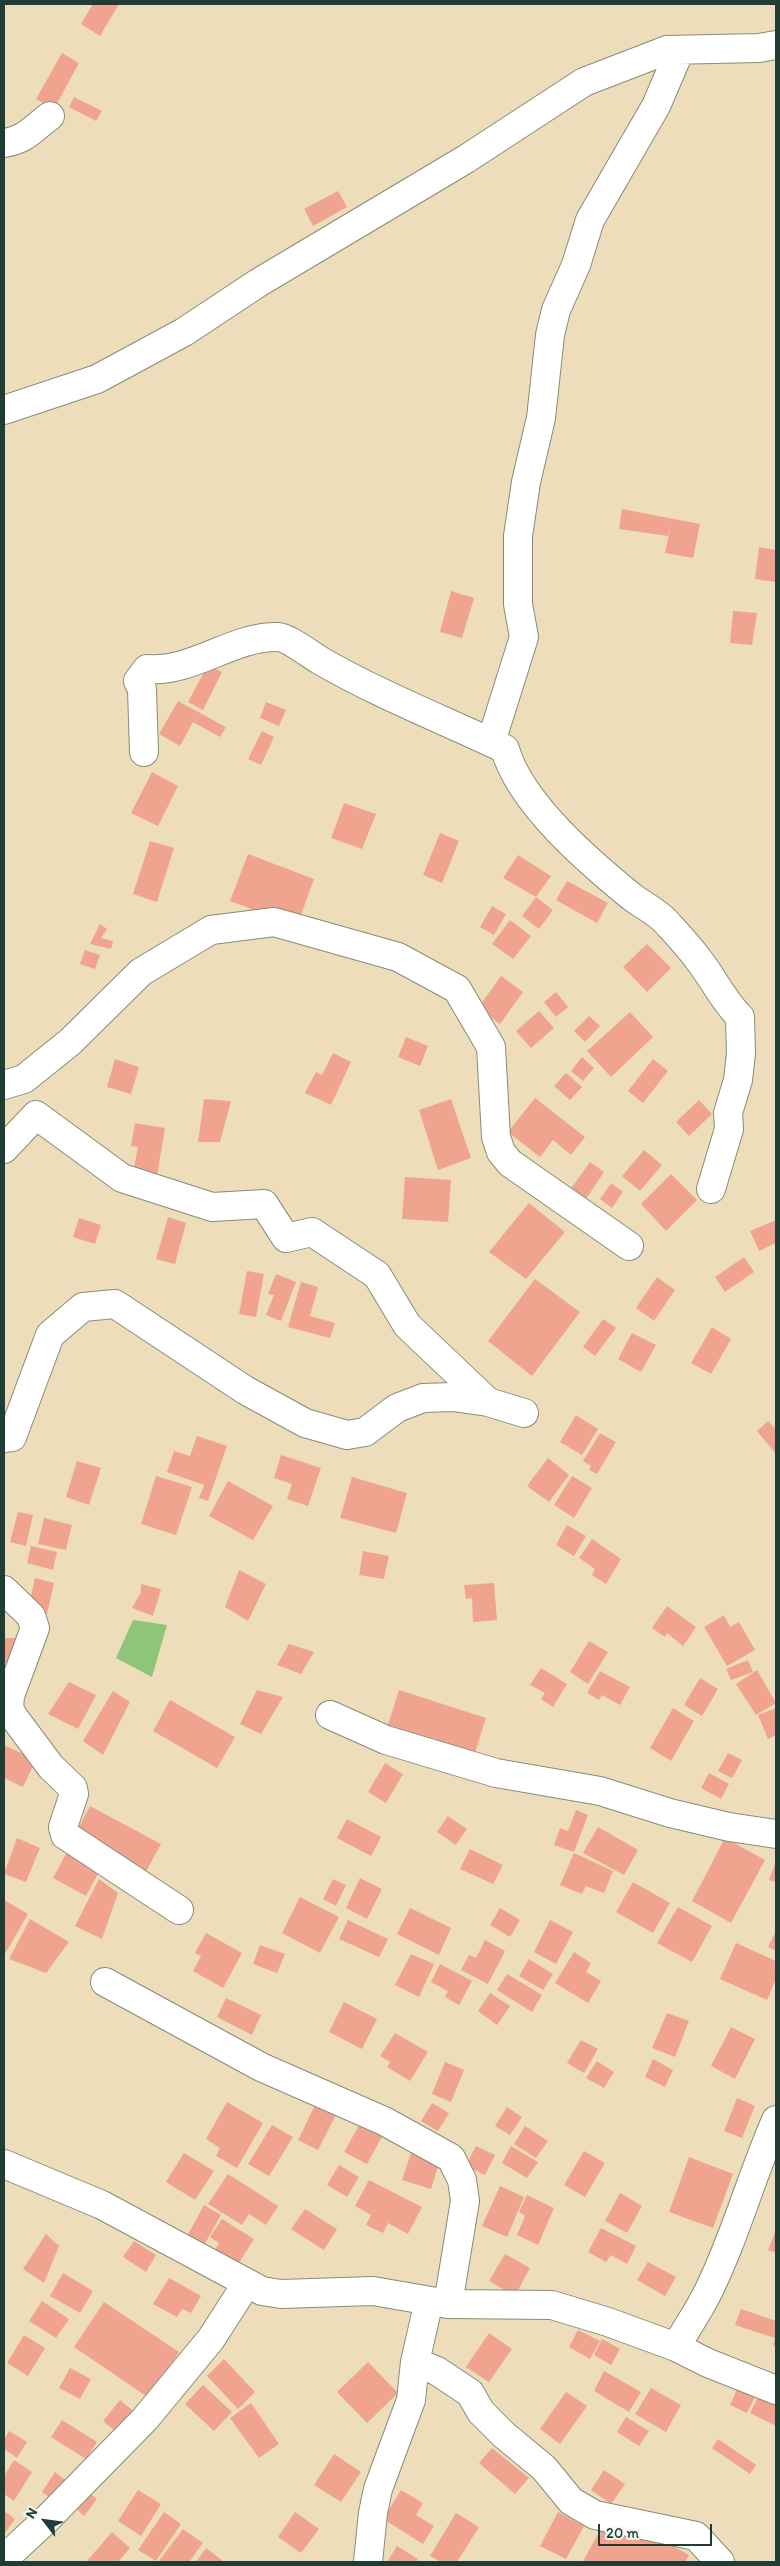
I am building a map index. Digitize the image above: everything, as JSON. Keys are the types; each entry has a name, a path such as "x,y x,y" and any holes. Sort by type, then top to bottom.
{"street":[{"path":"4,410 97,379 184,332 258,283 466,158 584,82 667,50 759,48 776,45"},
{"path":"490,742 524,637 518,604 518,536 526,482 541,418 550,335 556,310 576,265 581,243 590,220 656,106 680,50"},
{"path":"4,144 16,142 25,137 50,116"},
{"path":"144,752 142,689 138,681 147,669 191,662 249,639 271,637 281,637 351,678 442,718 471,735 505,749 514,776 526,794 558,828 634,898 650,907 668,923 697,958 729,1006 740,1018 741,1052 738,1080 728,1113 729,1129 711,1190"},
{"path":"4,1085 24,1079 78,1035 141,972 164,958 211,930 274,922 398,957 457,990 491,1047 496,1137 501,1152 510,1163 629,1246"},
{"path":"4,1149 36,1115 122,1178 212,1207 264,1204 286,1238 312,1232 377,1275 407,1325 488,1402"},
{"path":"4,1438 12,1437 50,1335 83,1307 115,1304 245,1390 305,1423 347,1434 365,1432 396,1408 423,1398 452,1397 488,1402 524,1413"},
{"path":"4,1590 31,1616 35,1628 10,1696 9,1708 12,1716 51,1767 73,1788 74,1794 63,1827 65,1835 179,1910"},
{"path":"330,1715 386,1740 496,1773 600,1791 670,1813 729,1827 776,1834"},
{"path":"105,1982 261,2067 384,2121 451,2158 462,2180 465,2201 438,2302 416,2362 411,2400 378,2490 373,2513 368,2562"},
{"path":"676,2347 707,2293 740,2217 753,2173 776,2120"},
{"path":"4,2164 102,2205 262,2291 281,2294 373,2291 438,2302 552,2306 608,2322 676,2347 708,2363 776,2390"},
{"path":"4,2559 47,2519 144,2419 212,2339 247,2283"},
{"path":"416,2362 436,2371 470,2393 481,2412 504,2436 544,2468 571,2501 595,2515 696,2536 720,2562"}],"green space":[{"path":"133,1620 167,1625 152,1677 116,1658"}],"building":[{"path":"93,4 119,4 100,36 81,24"},
{"path":"62,53 79,63 54,109 36,99"},
{"path":"74,97 102,111 96,121 69,107"},
{"path":"338,191 347,207 313,226 304,209"},
{"path":"622,509 700,524 693,558 665,553 671,524 668,536 619,529"},
{"path":"759,547 776,550 775,582 755,579"},
{"path":"451,591 474,598 462,638 440,632"},
{"path":"733,611 757,613 752,645 730,643"},
{"path":"208,665 222,672 203,710 188,702"},
{"path":"178,701 226,727 220,737 193,722 180,746 159,734"},
{"path":"266,702 286,710 279,726 260,718"},
{"path":"262,731 274,737 261,765 248,759"},
{"path":"152,772 178,786 158,826 131,813"},
{"path":"344,803 376,814 362,849 331,838"},
{"path":"440,833 459,841 442,883 423,875"},
{"path":"150,841 174,848 157,902 133,894"},
{"path":"248,854 314,879 297,926 230,901"},
{"path":"518,855 551,876 536,897 503,878"},
{"path":"567,881 608,903 597,923 556,900"},
{"path":"536,897 553,910 539,929 522,916"},
{"path":"492,906 506,914 494,935 480,927"},
{"path":"510,920 531,936 513,959 492,944"},
{"path":"100,924 107,929 101,938 113,941 111,949 90,944"},
{"path":"647,944 671,968 647,992 623,967"},
{"path":"85,950 100,955 95,969 80,964"},
{"path":"501,976 523,992 500,1024 478,1008"},
{"path":"556,992 568,1007 556,1017 544,1002"},
{"path":"539,1011 554,1028 531,1048 516,1031"},
{"path":"630,1012 653,1037 611,1077 587,1051"},
{"path":"589,1016 600,1026 585,1042 574,1031"},
{"path":"406,1037 428,1046 420,1066 398,1057"},
{"path":"333,1053 351,1062 331,1105 305,1093 316,1072 322,1075"},
{"path":"582,1057 594,1068 583,1081 571,1071"},
{"path":"115,1059 139,1067 131,1094 107,1087"},
{"path":"653,1059 668,1071 643,1103 628,1091"},
{"path":"566,1073 582,1087 570,1100 554,1086"},
{"path":"535,1098 585,1137 571,1155 553,1140 540,1157 508,1132"},
{"path":"204,1099 231,1101 220,1142 198,1142"},
{"path":"451,1099 471,1158 438,1170 419,1110"},
{"path":"699,1100 712,1114 689,1136 676,1122"},
{"path":"135,1123 165,1128 157,1176 133,1172 138,1147 131,1146"},
{"path":"644,1150 662,1165 640,1191 622,1176"},
{"path":"590,1162 604,1172 582,1205 567,1194"},
{"path":"671,1174 697,1200 666,1231 641,1204"},
{"path":"405,1177 451,1180 448,1222 402,1219"},
{"path":"611,1183 623,1192 612,1208 600,1199"},
{"path":"529,1203 565,1232 526,1279 489,1252"},
{"path":"168,1217 186,1223 175,1264 156,1259"},
{"path":"79,1218 101,1225 95,1244 73,1237"},
{"path":"776,1220 776,1243 759,1251 750,1231"},
{"path":"744,1257 754,1272 725,1292 715,1277"},
{"path":"247,1271 264,1274 256,1317 239,1314"},
{"path":"276,1274 296,1282 281,1321 266,1315 274,1295 268,1294"},
{"path":"657,1277 675,1290 654,1321 636,1308"},
{"path":"535,1279 580,1312 532,1376 488,1341"},
{"path":"301,1282 318,1287 310,1316 335,1323 330,1338 288,1327"},
{"path":"603,1319 616,1328 595,1356 583,1347"},
{"path":"712,1327 731,1339 711,1374 691,1363"},
{"path":"632,1333 656,1345 641,1372 618,1359"},
{"path":"576,1415 598,1429 582,1455 560,1442"},
{"path":"768,1421 776,1430 776,1454 757,1431"},
{"path":"600,1433 616,1442 597,1474 589,1470 591,1466 583,1461"},
{"path":"197,1436 227,1446 208,1501 199,1498 204,1485 167,1472 174,1451 190,1456"},
{"path":"281,1455 321,1468 308,1506 287,1499 292,1484 274,1478"},
{"path":"548,1458 569,1475 549,1502 527,1486"},
{"path":"77,1461 101,1468 89,1505 66,1497"},
{"path":"156,1476 192,1487 176,1535 141,1524"},
{"path":"572,1476 592,1488 574,1518 554,1505"},
{"path":"352,1477 407,1493 396,1533 340,1518"},
{"path":"228,1481 273,1506 253,1540 209,1516"},
{"path":"18,1512 33,1515 26,1546 10,1542"},
{"path":"44,1518 72,1525 66,1550 38,1544"},
{"path":"567,1525 586,1536 574,1556 556,1545"},
{"path":"592,1539 621,1559 606,1584 592,1575 595,1569 579,1558"},
{"path":"31,1546 57,1552 53,1570 27,1563"},
{"path":"363,1551 389,1556 384,1579 359,1575"},
{"path":"239,1570 266,1584 248,1621 225,1607"},
{"path":"35,1578 54,1583 47,1614 28,1609"},
{"path":"494,1583 497,1620 473,1622 472,1598 466,1599 464,1585"},
{"path":"141,1584 161,1589 153,1616 132,1608 141,1592"},
{"path":"667,1606 696,1627 683,1646 667,1633 665,1637 652,1628"},
{"path":"724,1615 730,1627 739,1622 755,1650 727,1666 704,1627"},
{"path":"4,1638 25,1638 22,1663 4,1663"},
{"path":"589,1641 608,1652 588,1684 570,1672"},
{"path":"289,1644 314,1652 301,1674 277,1665"},
{"path":"748,1660 753,1672 731,1680 726,1669"},
{"path":"541,1668 567,1684 553,1707 541,1699 545,1693 530,1685"},
{"path":"757,1670 776,1703 756,1715 736,1684"},
{"path":"600,1671 630,1687 620,1705 602,1695 599,1700 587,1693"},
{"path":"700,1678 718,1689 702,1716 684,1705"},
{"path":"69,1682 96,1695 78,1729 48,1714"},
{"path":"257,1690 283,1697 261,1734 240,1724"},
{"path":"399,1690 486,1718 473,1759 386,1731"},
{"path":"113,1691 130,1702 103,1755 83,1741"},
{"path":"170,1700 235,1737 217,1768 153,1731"},
{"path":"673,1708 694,1721 671,1761 650,1748"},
{"path":"776,1708 776,1735 768,1739 758,1715"},
{"path":"4,1745 36,1760 23,1787 4,1778"},
{"path":"728,1753 742,1760 732,1778 718,1771"},
{"path":"385,1763 403,1774 386,1803 368,1792"},
{"path":"709,1773 729,1784 721,1799 701,1788"},
{"path":"90,1806 161,1844 143,1877 72,1840"},
{"path":"576,1810 588,1815 574,1852 554,1845 560,1828 568,1831"},
{"path":"448,1816 467,1829 456,1845 437,1832"},
{"path":"347,1819 381,1837 371,1856 337,1838"},
{"path":"598,1827 638,1850 624,1875 583,1853"},
{"path":"17,1838 40,1848 26,1882 4,1874"},
{"path":"725,1838 765,1860 731,1923 692,1901"},
{"path":"470,1849 503,1865 493,1884 460,1869"},
{"path":"67,1852 100,1870 86,1896 53,1878"},
{"path":"574,1853 613,1871 604,1893 586,1886 582,1894 560,1885"},
{"path":"776,1861 776,1882 769,1880"},
{"path":"360,1878 382,1889 367,1919 346,1908"},
{"path":"99,1879 118,1893 102,1939 75,1926"},
{"path":"333,1879 346,1885 336,1906 323,1899"},
{"path":"633,1882 670,1903 653,1933 616,1912"},
{"path":"300,1897 339,1917 320,1953 282,1933"},
{"path":"4,1900 28,1914 5,1954 4,1953"},
{"path":"678,1907 712,1926 692,1962 657,1943"},
{"path":"410,1908 451,1928 439,1955 397,1934"},
{"path":"500,1908 520,1920 510,1937 490,1925"},
{"path":"30,1919 69,1942 46,1973 9,1959"},
{"path":"348,1920 388,1939 379,1957 339,1939"},
{"path":"550,1920 573,1932 556,1964 534,1952"},
{"path":"206,1933 242,1953 223,1988 193,1971 201,1956 195,1953"},
{"path":"776,1934 776,1951 768,1947"},
{"path":"485,1940 505,1951 488,1984 461,1970 469,1955 476,1958"},
{"path":"736,1943 776,1961 776,1979 767,2000 720,1979"},
{"path":"260,1945 285,1954 277,1973 253,1964"},
{"path":"574,1952 591,1963 586,1972 601,1981 588,2003 555,1983"},
{"path":"411,1954 434,1964 419,1997 395,1985"},
{"path":"529,1959 553,1974 543,1990 519,1976"},
{"path":"440,1964 472,1981 459,2005 445,1997 448,1991 431,1982"},
{"path":"507,1974 542,1995 532,2012 497,1990"},
{"path":"490,1993 510,2006 497,2025 478,2011"},
{"path":"226,1998 261,2015 252,2035 217,2017"},
{"path":"344,2002 377,2019 362,2049 329,2032"},
{"path":"667,2013 689,2021 675,2057 652,2048"},
{"path":"731,2027 755,2039 735,2079 711,2066"},
{"path":"395,2033 428,2052 410,2081 387,2067 390,2062 380,2056"},
{"path":"581,2040 598,2049 584,2073 567,2063"},
{"path":"653,2059 673,2070 665,2087 645,2077"},
{"path":"597,2061 614,2072 604,2088 586,2078"},
{"path":"445,2062 464,2070 451,2102 432,2094"},
{"path":"737,2098 755,2106 742,2138 724,2131"},
{"path":"318,2099 339,2109 318,2150 298,2140"},
{"path":"227,2102 263,2123 237,2168 216,2156 220,2148 206,2139"},
{"path":"432,2103 449,2113 438,2131 421,2121"},
{"path":"507,2107 522,2117 510,2135 495,2126"},
{"path":"361,2122 383,2135 367,2164 344,2152"},
{"path":"272,2125 293,2137 269,2176 248,2164"},
{"path":"525,2126 548,2141 536,2158 514,2144"},
{"path":"476,2146 495,2155 485,2175 466,2166"},
{"path":"511,2146 538,2162 527,2178 502,2163"},
{"path":"584,2151 605,2163 585,2197 564,2185"},
{"path":"184,2153 214,2171 195,2200 166,2182"},
{"path":"411,2153 439,2163 431,2189 402,2180"},
{"path":"689,2157 733,2174 713,2228 669,2212"},
{"path":"339,2165 359,2177 347,2197 327,2185"},
{"path":"228,2174 278,2206 266,2225 249,2214 242,2225 208,2204"},
{"path":"369,2180 422,2207 408,2234 388,2223 383,2233 366,2225 371,2215 355,2206"},
{"path":"500,2186 524,2197 507,2237 482,2226"},
{"path":"620,2193 642,2206 627,2233 605,2221"},
{"path":"527,2195 554,2208 538,2245 517,2235 525,2216 519,2212"},
{"path":"204,2205 221,2215 203,2247 186,2238"},
{"path":"305,2209 337,2229 324,2250 291,2229"},
{"path":"222,2219 254,2239 237,2266 214,2252 219,2243 210,2237"},
{"path":"601,2228 636,2246 627,2264 611,2255 606,2262 588,2252"},
{"path":"776,2230 776,2253 768,2250"},
{"path":"46,2234 59,2246 44,2283 23,2269"},
{"path":"134,2241 156,2255 146,2272 123,2257"},
{"path":"505,2254 530,2268 515,2296 489,2281"},
{"path":"648,2262 676,2277 665,2296 637,2280"},
{"path":"63,2273 93,2291 80,2313 50,2296"},
{"path":"169,2278 201,2296 191,2313 182,2309 177,2317 153,2304"},
{"path":"42,2301 69,2319 56,2338 29,2321"},
{"path":"104,2302 179,2352 149,2398 74,2347"},
{"path":"741,2309 776,2321 776,2347 773,2345 775,2338 735,2325"},
{"path":"578,2330 600,2341 590,2359 569,2347"},
{"path":"489,2333 512,2349 489,2382 466,2367"},
{"path":"24,2335 45,2348 28,2376 7,2363"},
{"path":"602,2339 620,2349 611,2365 594,2355"},
{"path":"224,2359 255,2392 238,2409 207,2376"},
{"path":"368,2362 398,2393 367,2423 337,2392"},
{"path":"70,2368 91,2379 80,2399 59,2388"},
{"path":"604,2371 641,2392 629,2412 594,2391"},
{"path":"203,2385 232,2412 214,2431 185,2404"},
{"path":"739,2385 757,2393 747,2413 730,2405"},
{"path":"651,2388 681,2405 666,2432 635,2414"},
{"path":"566,2392 587,2406 560,2444 540,2429"},
{"path":"760,2393 776,2402 776,2426 750,2413"},
{"path":"120,2400 137,2414 120,2435 103,2421"},
{"path":"251,2403 279,2444 259,2458 230,2418"},
{"path":"626,2417 649,2431 639,2446 617,2432"},
{"path":"62,2420 97,2442 86,2459 51,2437"},
{"path":"9,2431 27,2442 17,2458 4,2449 4,2440"},
{"path":"718,2439 756,2465 750,2474 712,2448"},
{"path":"492,2448 529,2478 515,2494 479,2463"},
{"path":"334,2454 361,2472 341,2502 314,2485"},
{"path":"14,2460 32,2472 14,2501 4,2494 4,2476"},
{"path":"604,2470 625,2484 611,2504 591,2490"},
{"path":"55,2472 68,2482 55,2501 42,2492"},
{"path":"83,2488 97,2499 84,2516 71,2504"},
{"path":"138,2490 161,2504 141,2536 118,2521"},
{"path":"401,2490 423,2503 416,2515 434,2526 423,2544 383,2519"},
{"path":"4,2511 15,2519 4,2534"},
{"path":"611,2511 689,2555 685,2562 583,2561"},
{"path":"164,2512 181,2524 156,2561 138,2550"},
{"path":"295,2512 319,2529 301,2553 278,2537"},
{"path":"558,2512 584,2526 566,2559 540,2546"},
{"path":"456,2513 479,2527 457,2562 441,2562 430,2556"},
{"path":"183,2529 203,2543 189,2562 158,2562"},
{"path":"112,2532 130,2548 118,2562 86,2562"},
{"path":"397,2546 418,2559 416,2562 387,2562"},
{"path":"206,2548 223,2561 196,2562"}]}
